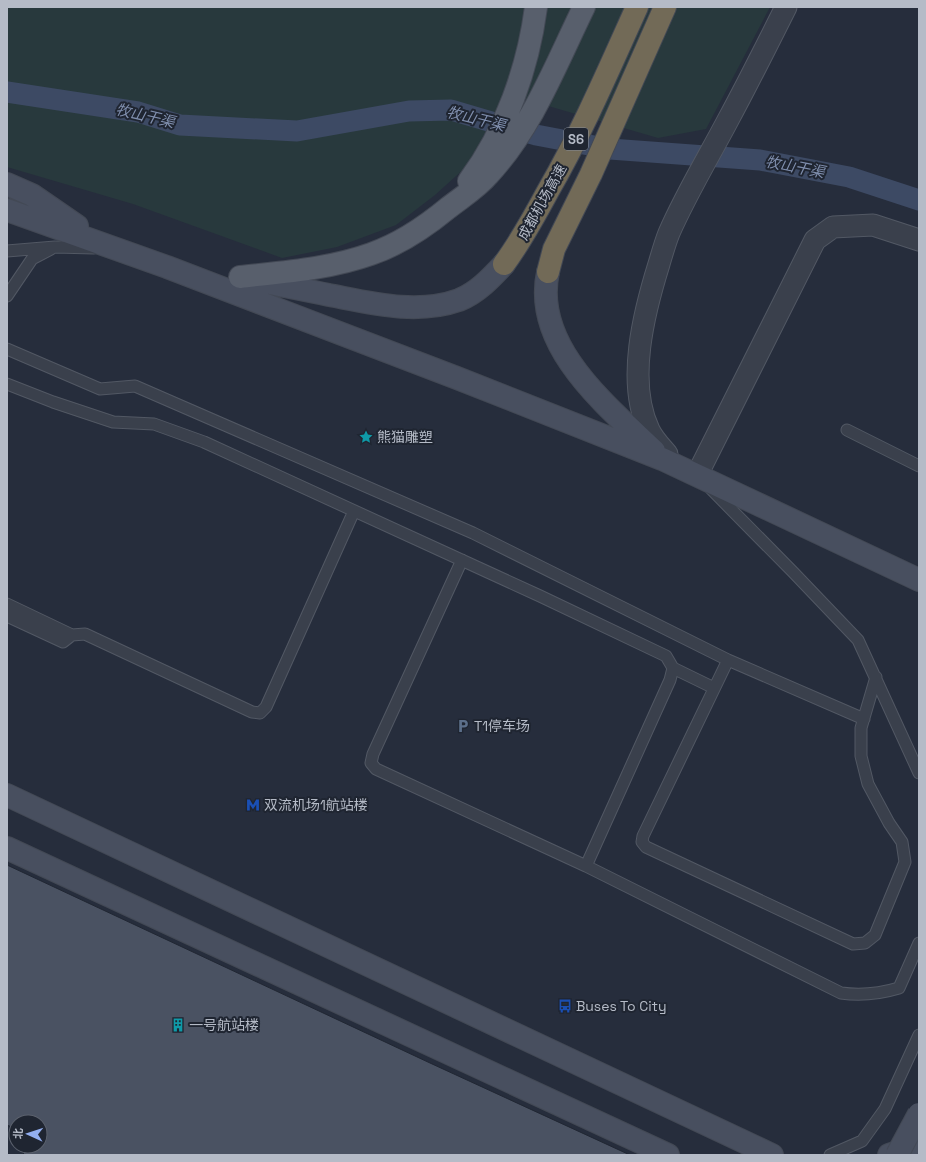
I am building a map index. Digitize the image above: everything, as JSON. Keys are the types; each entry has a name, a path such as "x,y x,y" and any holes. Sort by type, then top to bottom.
{"highway":[{"name":"成都机场高速","path":"504,264 521,242 585,123 637,7"},
{"name":"成都机场高速","path":"548,272 554,249 591,174 665,7"}],"main road":[{"path":"450,206 483,159 497,134 527,58 536,7"},
{"path":"240,277 313,268 369,255 394,245 425,226 488,176 517,138 584,7"},
{"path":"7,184 32,195 110,246"},
{"path":"7,210 110,246 457,378 669,462 919,580"},
{"path":"141,258 372,303 414,307 446,304 460,299 488,281 504,264"},
{"path":"548,272 546,298 548,316 555,337 567,359 600,398 669,462"},
{"path":"7,795 772,1155"},
{"path":"7,848 668,1155"},
{"path":"897,1155 919,1114"},
{"path":"889,1155 919,1145"}],"street":[{"path":"669,462 649,431 642,410 638,360 642,331 652,287 668,234 695,178 728,121 786,7"},
{"path":"697,475 815,240 833,227 873,225 919,240"}],"lane":[{"path":"7,251 55,247 110,246"},
{"path":"7,296 32,259 55,247"},
{"path":"7,349 100,388 135,386 142,389 473,533 728,660 864,719"},
{"path":"7,384 53,402 113,422 154,424 204,442 462,560 666,656 673,668 714,688"},
{"path":"847,430 919,466"},
{"path":"697,475 858,640 919,773"},
{"path":"7,604 72,635 85,634 252,712 260,713 266,707 354,511"},
{"path":"462,560 373,754 371,763 376,769 586,866 841,993 860,996 899,988 919,943"},
{"path":"900,571 919,584"},
{"path":"7,616 63,642 72,635"},
{"path":"728,660 643,836 642,842 646,847 853,944 865,943 875,935 905,862 902,842 889,823 868,784 861,756 861,728 876,677"},
{"path":"586,866 670,680 673,668"},
{"path":"830,1155 862,1141 885,1109 919,1035"},
{"path":"772,1155 785,1155"}],"shaded area":[{"path":"7,7 770,7 706,129 658,138 507,94 466,167 435,195 396,225 337,247 282,258 133,204 7,167"}],"building":[{"name":"一号航站楼","path":"7,865 630,1155 24,1155 48,1154 48,1114 8,1114 7,1125"}],"waterway":[{"name":"牧山干渠","path":"7,92 138,112 180,125 297,131 409,111 451,110 536,135 610,149 760,160 849,177 919,200"}],"place":[{"name":"熊猫雕塑","path":"366,437"},
{"name":"T1停车场","path":"463,726"},
{"name":"双流机场1航站楼","path":"253,805"},
{"name":"Buses To City","path":"565,1006"},
{"name":"一号航站楼","path":"178,1025"}]}
